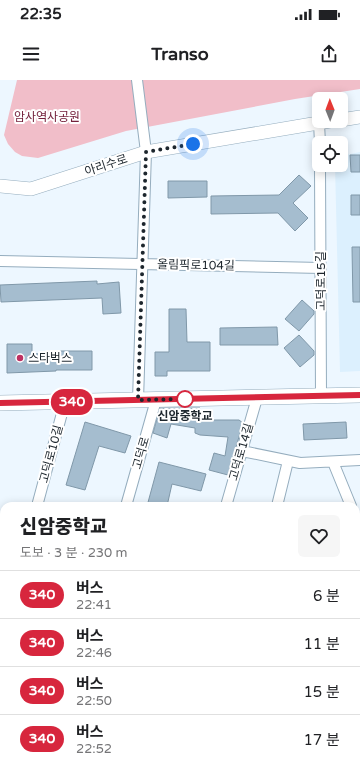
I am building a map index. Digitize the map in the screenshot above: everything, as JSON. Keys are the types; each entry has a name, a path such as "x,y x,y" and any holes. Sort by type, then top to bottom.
{"main road":[{"path":"0,403 360,395"}],"street":[{"path":"137,80 146,152 138,400"},
{"path":"348,119 360,117"},
{"name":"아리수로","path":"0,186 31,189 146,152 312,124"},
{"name":"고덕로15길","path":"320,172 321,396"},
{"name":"올림픽로104길","path":"0,261 321,268"},
{"name":"고덕로14길","path":"227,502 257,398"},
{"name":"고덕로","path":"127,502 156,400"},
{"name":"고덕로10길","path":"38,502 65,402"},
{"path":"242,451 300,463 360,460"},
{"path":"278,502 288,461"},
{"path":"333,462 349,502"}],"shaded area":[{"path":"360,152 360,371 340,372 335,172 348,172 348,155"}],"green space":[{"name":"암사역사공원","path":"17,80 360,80 360,89 340,92 312,92 312,96 126,131 38,158 22,156 15,152 8,144 4,135"}],"building":[{"path":"350,155 360,155 360,172 351,172"},
{"path":"299,175 311,186 293,203 308,218 295,231 278,213 211,214 211,196 279,195"},
{"path":"168,181 207,181 207,197 168,198"},
{"path":"351,195 360,195 360,215 351,215"},
{"path":"352,247 360,247 360,302 353,302"},
{"path":"97,281 97,284 119,282 121,313 103,314 102,298 1,302 0,285"},
{"path":"302,300 314,311 314,314 299,331 285,319"},
{"path":"169,309 186,309 187,342 210,342 210,371 167,371 167,376 155,376 155,352 169,352"},
{"path":"277,327 278,345 220,345 220,328"},
{"path":"299,335 314,351 314,355 300,367 284,348"},
{"path":"7,344 32,344 32,354 60,353 60,351 92,351 92,370 56,370 7,373"},
{"path":"160,408 200,408 197,420 239,420 243,423 228,475 209,470 214,453 225,456 228,437 200,435 195,433 195,428 171,424 167,438 153,433"},
{"path":"85,422 131,436 125,453 99,446 85,490 66,485"},
{"path":"346,422 347,438 304,440 303,424"},
{"path":"159,462 206,474 201,491 172,484 168,502 148,502"}],"bus line":[{"name":"340","path":"0,403 360,395"}],"place":[{"name":"스타벅스","path":"20,358"},
{"name":"신암중학교","path":"185,399"}],"route":[{"path":"185,399 138,400 146,152 193,144"}]}
